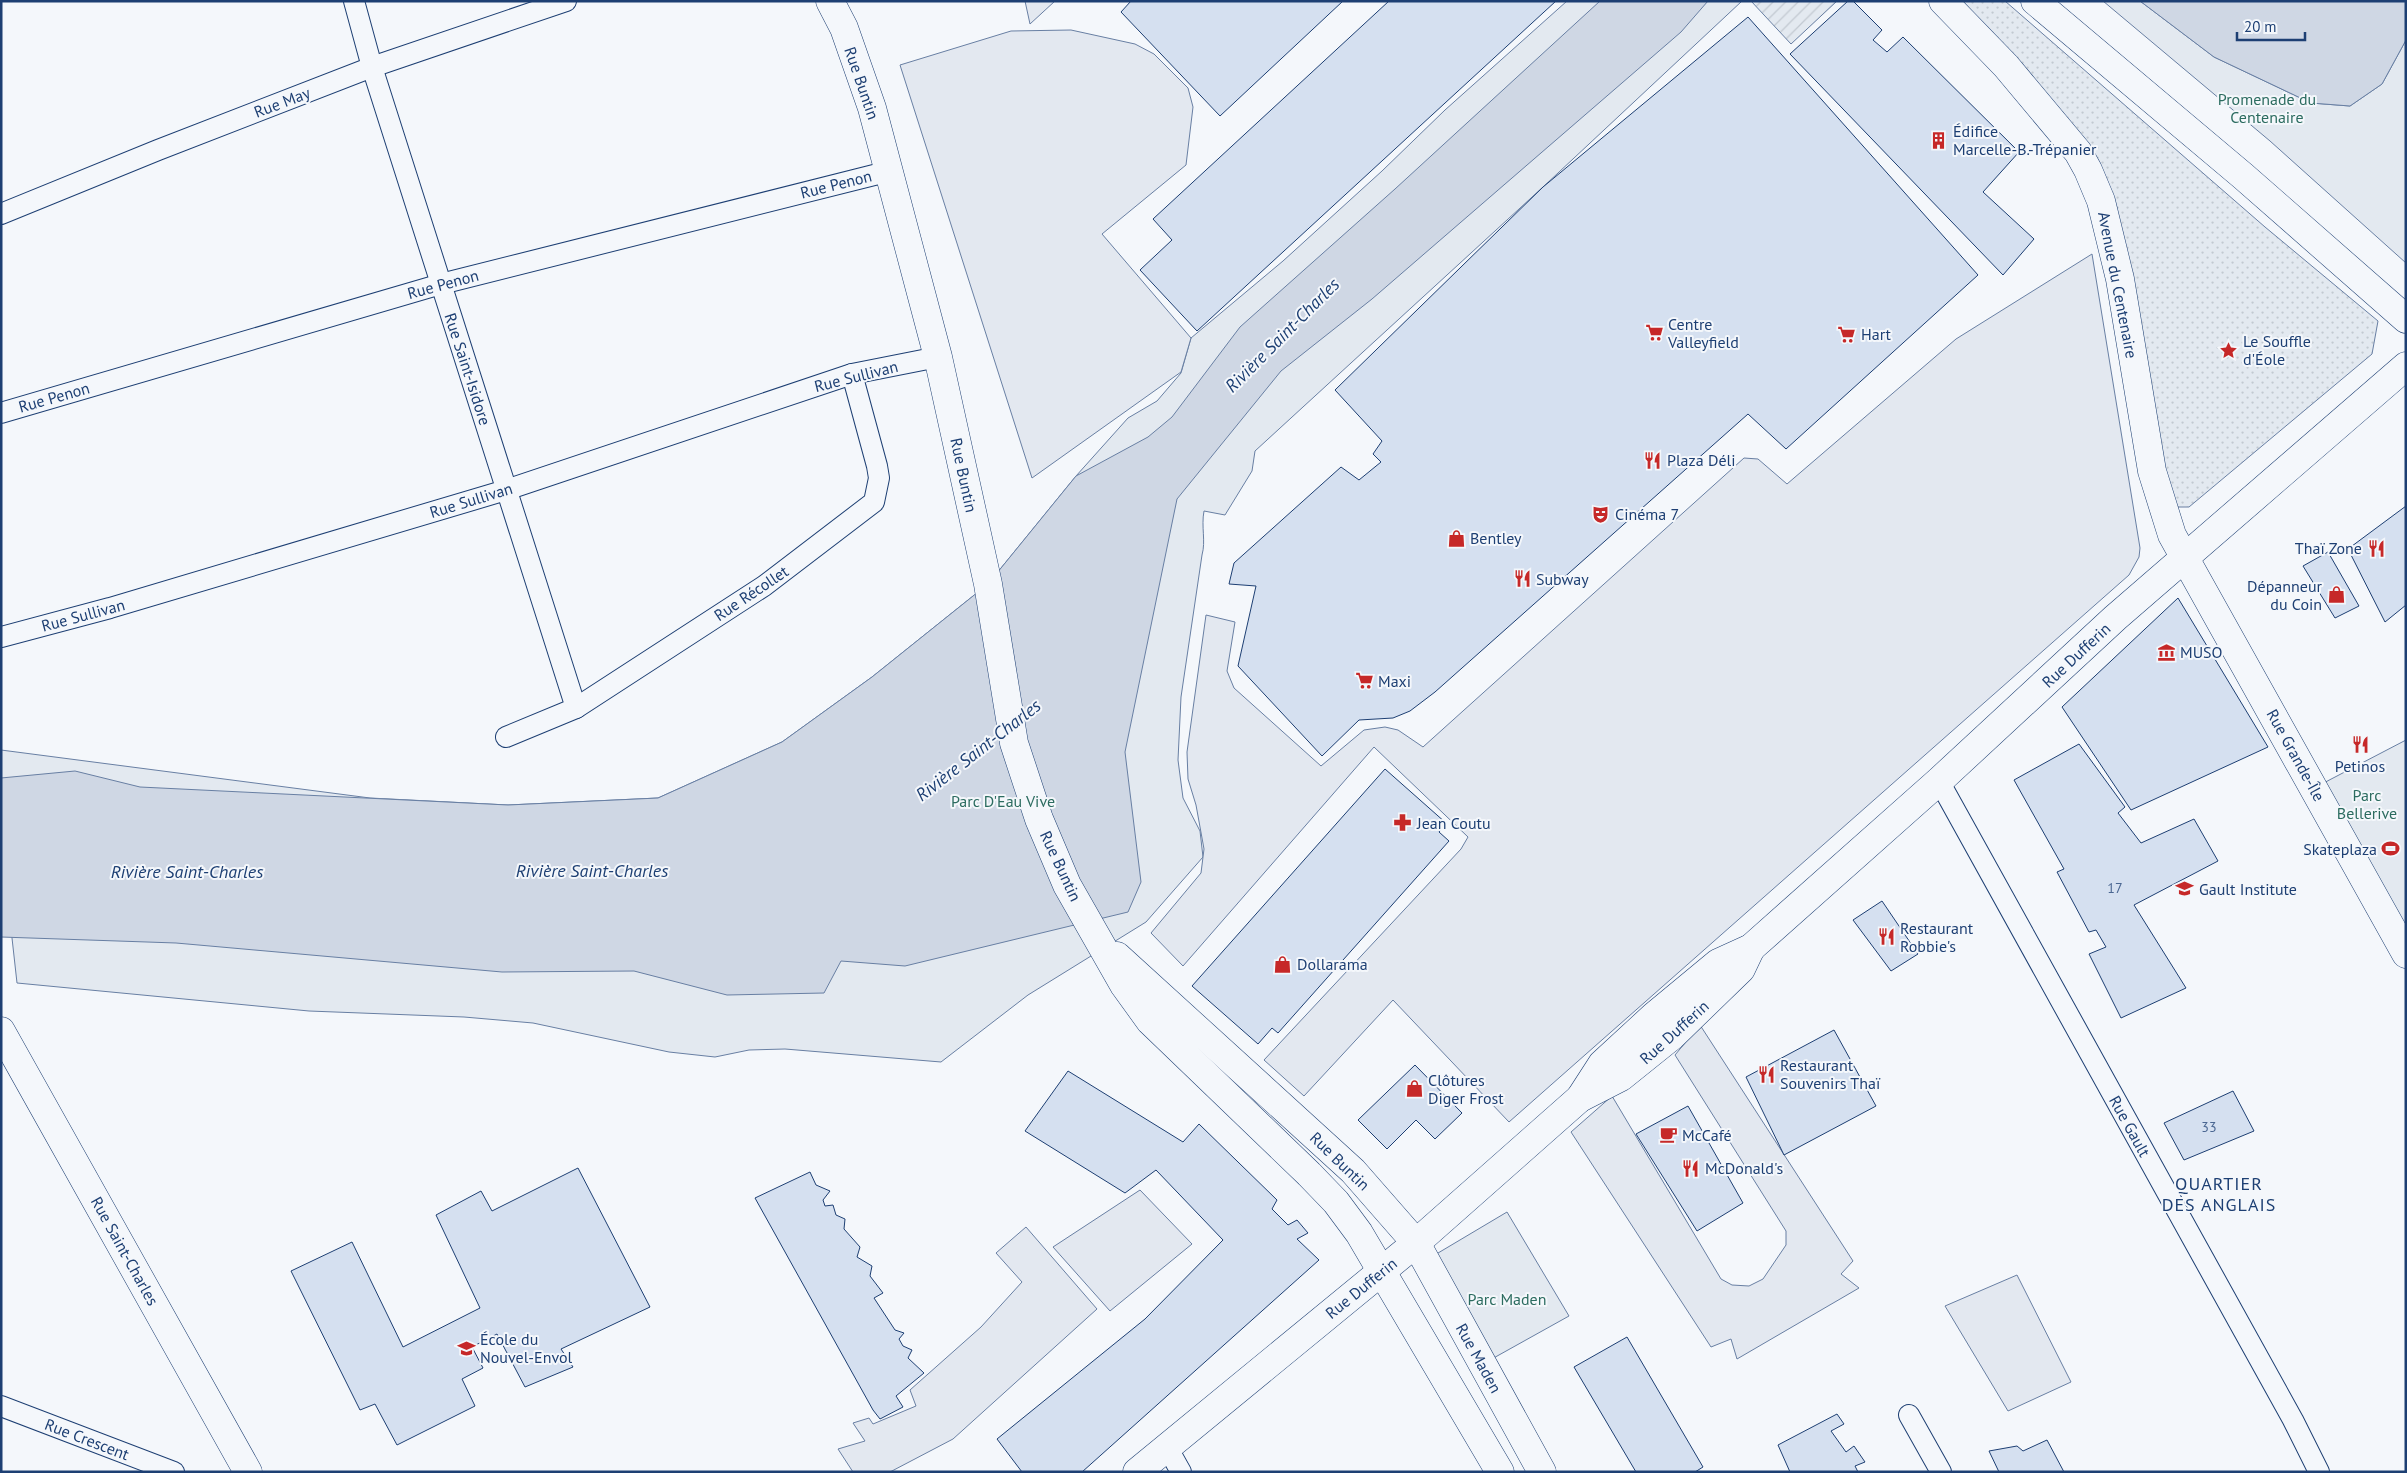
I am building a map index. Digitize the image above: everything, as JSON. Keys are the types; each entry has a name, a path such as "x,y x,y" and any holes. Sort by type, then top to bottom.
{"street":[{"name":"Rue Saint-Isidore","path":"354,1 372,67 576,708"},
{"name":"Rue May","path":"1,214 158,150 372,67 566,1"},
{"name":"Rue Buntin","path":"830,1 844,28 872,108 938,357 988,584 1014,743 1039,819 1067,885 1124,985 1150,1021 1336,1202 1359,1233 1382,1270"},
{"name":"Avenue du Centenaire","path":"1943,1 2006,66 2078,152 2088,170 2101,201 2120,280 2152,471 2172,535 2186,556"},
{"path":"2035,1 2243,176 2406,319"},
{"name":"Rue Penon","path":"1,413 441,284 890,171"},
{"name":"Rue Sullivan","path":"1,637 110,608 506,490 852,374 938,357"},
{"name":"Rue Dufferin","path":"1137,1472 1416,1243 1580,1098 1602,1064 1654,1016 1718,963 1751,948 1939,781 2186,556 2406,366"},
{"name":"Rue Récollet","path":"506,737 576,708 764,586 874,502 879,478 877,466 852,374"},
{"name":"Rue Grande-Île","path":"2186,556 2406,954"},
{"name":"Rue Gault","path":"1939,781 2288,1411 2319,1472"},
{"name":"Rue Buntin","path":"1097,935 1353,1171 1416,1243"},
{"name":"Rue Saint-Charles","path":"1,1031 248,1472"},
{"name":"Rue Maden","path":"1416,1243 1542,1472"},
{"path":"1382,1270 1500,1472"},
{"name":"Rue Crescent","path":"1,1406 174,1472"},
{"path":"1909,1414 1941,1472"},
{"path":"1167,1447 1181,1472"}],"green space":[{"name":"Parc D'Eau Vive","path":"1567,1 1742,1 1543,187 1255,451 1252,471 1225,515 1204,511 1203,550 1181,697 1178,760 1183,798 1200,831 1203,857 1146,922 1028,995 941,1062 785,1049 749,1050 715,1057 669,1052 533,1023 464,1017 309,1011 17,983 1,839 1,750 370,798 508,805 658,798 782,742 872,677 988,584 1076,476 1128,418 1157,401 1181,373 1191,338 1283,261 1382,171 1445,110"},
{"path":"1751,1 1837,1 1791,44"},
{"path":"1956,1 2005,1 2265,227 2378,321 2372,354 2189,507 2176,507 2164,484 2113,214"},
{"name":"Promenade du Centenaire","path":"2103,1 2140,1 2214,57 2311,103 2350,106 2382,84 2406,40 2406,263 2270,141"},
{"name":"Parc Bellerive","path":"2406,740 2406,954 2314,788"},
{"name":"Parc Maden","path":"1507,1212 1569,1316 1490,1360 1433,1256"}],"shaded area":[{"path":"1025,1 1055,1 1030,24"},
{"path":"1071,30 1135,44 1154,54 1188,88 1193,107 1186,165 1102,234 1191,338 1181,372 1032,478 900,65 1011,31"},
{"path":"2092,254 2140,548 2139,557 2129,575 1509,1122 1393,1000 1304,1096 1264,1060 1461,849 1468,837 1374,747 1183,966 1151,933 1201,873 1204,849 1196,805 1188,779 1187,752 1206,615 1235,622 1227,671 1234,688 1321,766 1364,730 1385,727 1398,730 1423,747 1744,458 1758,459 1787,484 1956,339"},
{"path":"1700,1025 1853,1261 1841,1274 1859,1288 1737,1359 1731,1339 1711,1347 1571,1132 1612,1096 1721,1279 1732,1285 1749,1286 1763,1279 1786,1245 1786,1231 1675,1055"},
{"path":"1140,1190 1192,1244 1110,1311 1053,1247"},
{"path":"1026,1227 1097,1309 953,1439 890,1472 853,1472 838,1449 865,1441 853,1423 869,1418 873,1424 916,1406 910,1390 981,1327 1022,1282 996,1253"},
{"path":"2017,1275 2071,1382 2008,1411 1945,1306"}],"water":[{"name":"Parc D'Eau Vive","path":"1600,1 1708,1 1681,32 1372,299 1281,371 1177,499 1125,752 1141,882 1128,912 905,966 841,961 824,993 727,995 634,971 502,972 176,943 1,937 1,778 75,771 140,787 508,805 658,798 782,742 872,677 988,584 1076,476 1148,437 1172,417 1240,327 1395,189"},
{"path":"2140,1 2406,1 2406,40 2382,84 2350,106 2311,103 2214,57"}],"building":[{"path":"1131,1 1343,1 1220,116 1121,12"},
{"path":"1389,1 1556,1 1197,331 1140,270 1172,240 1153,219"},
{"name":"Édifice Marcelle-B.-Trépanier","path":"1848,1 1853,1 1882,30 1873,40 1887,52 1903,37 2019,152 1983,192 2034,239 2003,275 1790,54"},
{"name":"Centre Valleyfield","path":"1748,17 1978,275 1786,449 1748,414 1435,692 1410,711 1393,718 1359,720 1322,756 1238,666 1256,586 1229,584 1234,563 1341,467 1359,480 1381,462 1373,454 1382,441 1335,390 1543,187"},
{"path":"2406,506 2406,605 2385,622 2348,549"},
{"name":"Dépanneur du Coin","path":"2328,552 2359,606 2335,618 2303,566"},
{"name":"MUSO","path":"2178,598 2268,747 2131,810 2062,707"},
{"name":"Gault Institute","path":"2079,744 2125,807 2118,813 2141,843 2194,819 2218,861 2134,905 2186,988 2121,1018 2089,954 2106,947 2096,930 2089,932 2057,872 2064,869 2014,780"},
{"path":"1385,769 1446,823 1439,832 1449,841 1278,1033 1272,1028 1258,1044 1192,986"},
{"name":"Restaurant Robbie's","path":"1882,901 1918,954 1891,971 1853,920"},
{"path":"1834,1030 1876,1106 1784,1155 1746,1077"},
{"name":"Clôtures Diger Frost","path":"1415,1065 1462,1113 1435,1139 1416,1120 1387,1149 1358,1120"},
{"path":"1068,1071 1183,1142 1199,1124 1277,1200 1272,1209 1288,1225 1297,1220 1308,1233 1297,1239 1319,1260 1082,1472 1022,1472 997,1439 1145,1319 1223,1240 1156,1170 1125,1193 1025,1131"},
{"path":"2233,1091 2254,1131 2184,1160 2164,1123"},
{"name":"McDonald's","path":"1688,1106 1743,1203 1697,1231 1636,1134"},
{"path":"578,1168 650,1307 561,1349 573,1367 525,1387 497,1334 472,1347 483,1368 462,1379 475,1406 397,1445 375,1404 360,1410 291,1271 352,1242 403,1347 480,1308 436,1215 481,1191 492,1211"},
{"path":"810,1172 816,1185 830,1191 823,1200 825,1206 833,1205 836,1215 845,1219 844,1229 860,1247 857,1257 872,1266 870,1276 883,1293 874,1298 895,1330 904,1333 899,1339 903,1346 912,1350 908,1358 924,1373 896,1396 903,1407 880,1419 873,1410 755,1198"},
{"path":"1627,1337 1703,1467 1695,1472 1636,1472 1574,1367"},
{"path":"1837,1414 1844,1424 1831,1431 1846,1452 1854,1446 1865,1462 1855,1466 1858,1472 1790,1472 1778,1445"},
{"path":"2047,1440 2064,1472 1999,1472 1989,1451 2017,1446 2023,1451"}],"place":[{"name":"Édifice Marcelle-B.-Trépanier","path":"1939,140"},
{"name":"Centre Valleyfield","path":"1654,333"},
{"name":"Hart","path":"1847,334"},
{"name":"Le Souffle d'Éole","path":"2229,350"},
{"name":"Plaza Déli","path":"1653,460"},
{"name":"Cinéma 7","path":"1601,514"},
{"name":"Bentley","path":"1456,538"},
{"name":"Thaï Zone","path":"2376,548"},
{"name":"Subway","path":"1522,579"},
{"name":"Dépanneur du Coin","path":"2336,595"},
{"name":"MUSO","path":"2166,652"},
{"name":"Maxi","path":"1364,681"},
{"name":"Petinos","path":"2360,744"},
{"name":"Jean Coutu","path":"1403,823"},
{"name":"Skateplaza","path":"2391,849"},
{"name":"Gault Institute","path":"2185,889"},
{"name":"Restaurant Robbie's","path":"1886,937"},
{"name":"Dollarama","path":"1283,964"},
{"name":"Restaurant Souvenirs Thaï","path":"1766,1074"},
{"name":"Clôtures Diger Frost","path":"1414,1089"},
{"name":"McCafé","path":"1668,1135"},
{"name":"McDonald's","path":"1691,1168"},
{"name":"École du Nouvel-Envol","path":"466,1348"}],"district":[{"name":"QUARTIER DES ANGLAIS","path":"2219,1193"}],"water label":[{"name":"Rivière Saint-Charles","path":"1282,335"},
{"name":"Rivière Saint-Charles","path":"978,750"},
{"name":"Rivière Saint-Charles","path":"592,870"},
{"name":"Rivière Saint-Charles","path":"187,871"}]}
